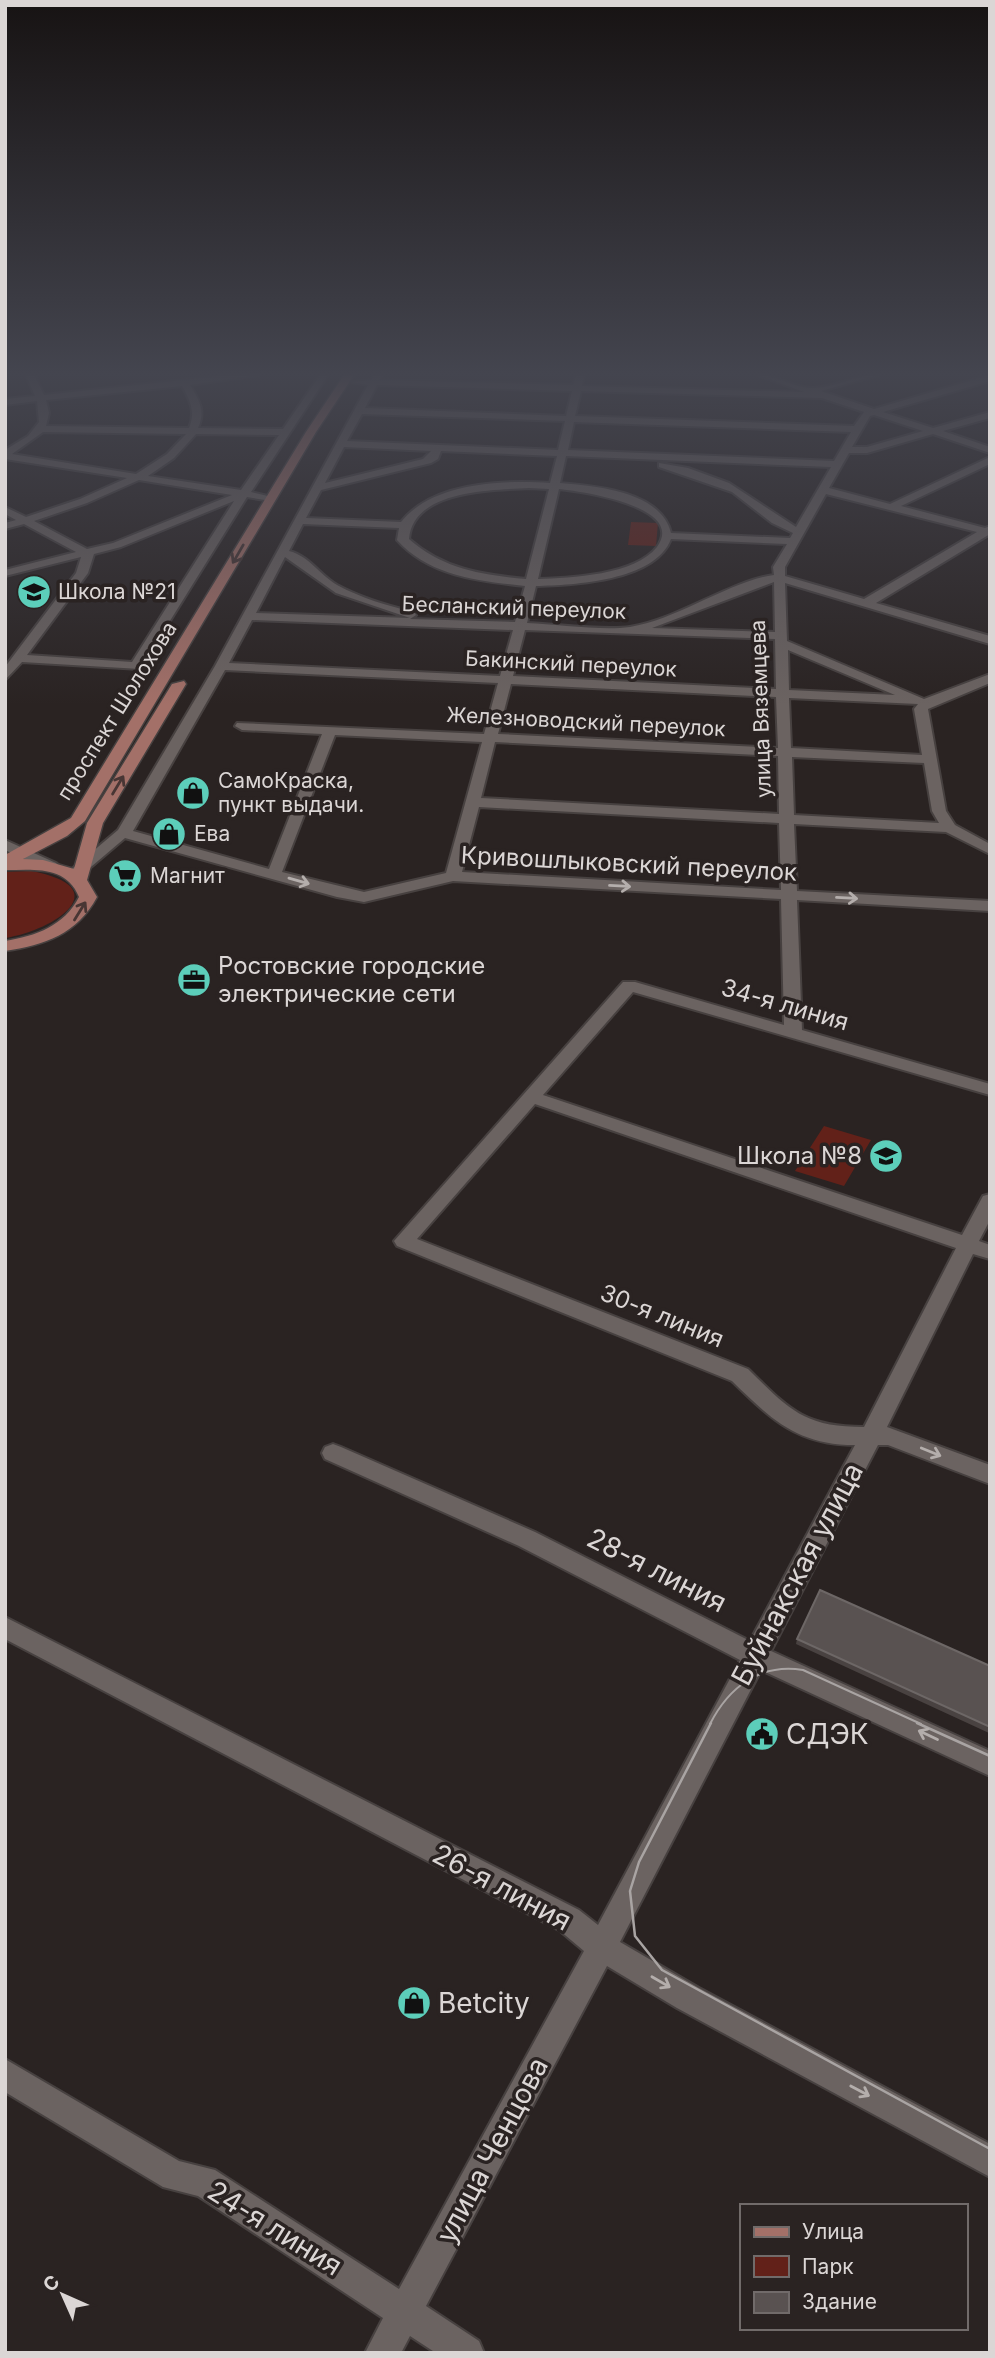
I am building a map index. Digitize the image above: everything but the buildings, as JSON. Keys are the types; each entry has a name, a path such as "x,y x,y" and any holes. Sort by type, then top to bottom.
{"main road":[{"name":"проспект Шолохова","path":"5,864 61,834 77,821 280,485"},
{"name":"проспект Шолохова","path":"79,874 95,824 292,485"},
{"path":"5,864 51,866 79,874 88,897 81,913 60,930 5,954"},
{"path":"5,946 38,939"}],"street":[{"path":"5,526 93,498 120,485"},
{"path":"188,485 271,498"},
{"path":"19,658 136,666 250,485"},
{"path":"79,874 108,842 125,831 221,666 320,485"},
{"path":"318,488 330,485"},
{"path":"725,485 756,503 778,524 796,536"},
{"name":"улица Вяземцева","path":"793,1032 791,895 785,818 779,567 827,485"},
{"path":"893,506 937,485"},
{"path":"301,521 404,524 421,508 458,494 507,486 555,486 603,492 636,503 659,518 667,536"},
{"path":"453,876 555,486"},
{"path":"824,490 987,530"},
{"path":"5,573 88,554 180,522 244,494"},
{"path":"5,510 88,554"},
{"path":"404,524 404,540 411,550 438,566 476,577 530,582 582,579 627,569 658,552 667,536"},
{"path":"865,604 987,530"},
{"path":"667,536 796,536"},
{"path":"282,552 297,556 321,579 349,596 438,625"},
{"path":"5,676 82,573 88,554"},
{"path":"631,632 646,622 708,605 750,586 779,578 990,640"},
{"name":"Бесланский переулок","path":"247,617 780,639 922,701"},
{"name":"Бакинский переулок","path":"221,666 922,701"},
{"path":"950,828 939,811 921,709 922,701 990,678"},
{"name":"Железноводский переулок","path":"242,726 929,759"},
{"path":"274,874 330,730"},
{"path":"473,802 950,828 990,850"},
{"name":"Кривошлыковский переулок","path":"95,824 342,894 364,897 453,876 990,906"},
{"path":"5,844 51,866"},
{"name":"34-я линия","path":"531,1097 629,986 990,1090"},
{"path":"531,1097 990,1252"},
{"name":"30-я линия","path":"531,1097 404,1241 740,1374 781,1415 801,1427 840,1436 890,1436 990,1475"},
{"name":"Буйнакская улица","path":"602,1947 872,1434 990,1200"},
{"name":"28-я линия","path":"333,1453 527,1539 754,1655 990,1764"},
{"name":"26-я линия","path":"5,1627 569,1920 602,1947 688,1998 990,2161"},
{"name":"улица Ченцова","path":"382,2353 602,1947"},
{"name":"24-я линия","path":"5,2074 174,2176 204,2181 467,2353"}],"green space":[{"path":"631,522 658,523 656,546 628,545"},
{"path":"31,871 57,878 71,887 74,897 70,908 59,918 43,926 5,938 5,872"},
{"path":"824,1126 871,1140 844,1186 795,1171"}],"tram line":[{"path":"710,1724 726,1699 748,1680 773,1670 787,1669 803,1670 921,1724"},
{"path":"711,1723 639,1862 630,1891 635,1936 662,1970 990,2149"},
{"path":"917,1723 990,1756"}],"place":[{"name":"Школа №21","path":"34,592"},
{"name":"СамоКраска, пункт выдачи.","path":"193,793"},
{"name":"Ева","path":"169,834"},
{"name":"Магнит","path":"125,876"},
{"name":"Ростовские городские электрические сети","path":"194,980"},
{"name":"Школа №8","path":"886,1156"},
{"name":"СДЭК","path":"762,1734"},
{"name":"Betcity","path":"414,2003"}]}
